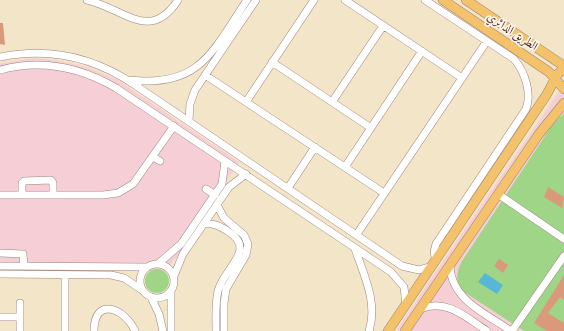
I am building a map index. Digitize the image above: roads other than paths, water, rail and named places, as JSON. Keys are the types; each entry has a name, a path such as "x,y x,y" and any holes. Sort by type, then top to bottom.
{"main road":[{"name":"الطريق الدائري","path":"443,0 556,78 564,89"},
{"name":"الطريق الدائري","path":"466,0 564,67"},
{"path":"388,331 564,67"},
{"path":"406,331 539,134 564,103"},
{"path":"459,226 471,235"}],"street":[{"path":"87,0 108,6 143,22 151,22 166,16 178,0"},
{"path":"128,80 164,81 191,71 213,51 247,0"},
{"path":"189,121 189,111 192,97 205,75 256,0"},
{"path":"246,102 314,0"},
{"path":"345,0 462,78"},
{"path":"0,57 23,53 48,53 68,55 91,61 128,80 391,258 410,269 424,269 434,264 434,252 438,240 528,104 527,86 520,67 514,59 425,0"},
{"path":"332,102 384,26"},
{"path":"357,234 487,41"},
{"path":"345,167 422,51"},
{"path":"87,73 91,61"},
{"path":"272,62 371,128"},
{"path":"0,70 16,66 45,65 87,73 116,88 395,275 405,292 406,306"},
{"path":"205,75 384,193"},
{"path":"0,195 22,195 36,199 53,195 103,195 118,193 132,184 174,126"},
{"path":"288,188 315,147"},
{"path":"153,157 160,161"},
{"path":"0,266 85,266 116,263 147,267 159,263 181,244 215,195 222,184 225,161"},
{"path":"171,331 171,292 174,284 174,276 183,254 232,184 246,174"},
{"path":"260,184 268,174"},
{"path":"22,195 23,181 51,180 53,183 53,195"},
{"path":"206,189 215,195"},
{"path":"498,194 564,239"},
{"path":"217,205 224,218 244,235 248,244 246,255 226,289 224,303 224,331"},
{"path":"204,224 216,224 227,230 238,237 241,247 238,257 223,278 218,291 216,331"},
{"path":"355,248 371,298 372,314 369,331"},
{"path":"0,253 23,254 24,266"},
{"path":"450,266 453,282 463,298 512,331 564,256"},
{"path":"384,268 391,258"},
{"path":"159,263 167,266 174,276"},
{"path":"85,266 85,275"},
{"path":"142,290 140,277 147,267"},
{"path":"0,274 120,277 151,297 159,314 163,331"},
{"path":"64,331 65,275"},
{"path":"151,297 162,298 171,292"},
{"path":"20,303 20,331"},
{"path":"420,310 437,305 449,307 486,331"},
{"path":"94,331 94,320 97,314 103,310 111,309 123,315 135,331"},
{"path":"0,317 20,317"}],"water":[{"path":"485,273 503,285 497,294 478,282"}]}
